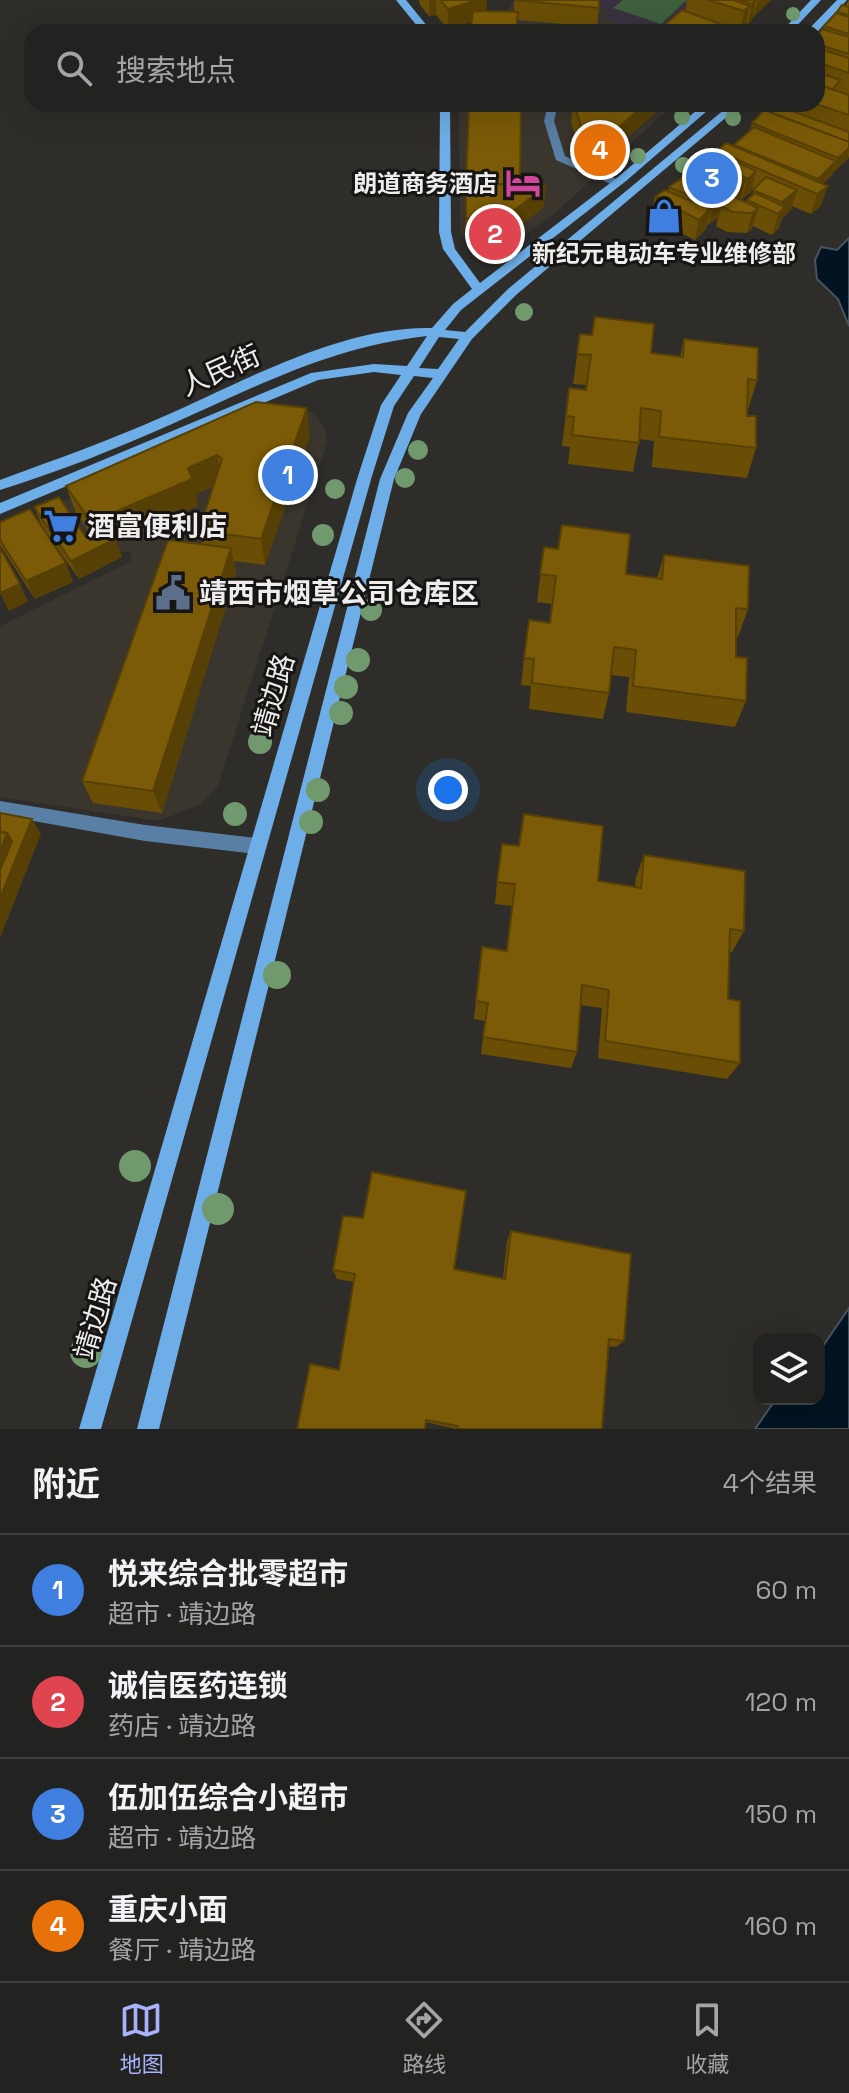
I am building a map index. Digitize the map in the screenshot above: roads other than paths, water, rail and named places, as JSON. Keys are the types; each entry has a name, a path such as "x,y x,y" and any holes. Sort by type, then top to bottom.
{"main road":[{"path":"401,0 420,24"},
{"path":"794,24 816,0"},
{"path":"819,24 842,0"},
{"path":"445,112 445,232 449,249 478,289"},
{"name":"靖边路","path":"90,1429 257,846 388,405 436,332 478,289 617,183 701,112"},
{"name":"靖边路","path":"148,1429 387,479 415,413 468,336 512,292 727,112"},
{"name":"人民街","path":"0,485 132,436 324,353 397,336 436,332 468,336"},
{"name":"人民街","path":"0,509 316,376 374,368 442,374"}],"street":[{"path":"551,112 549,121 560,158 617,183"},
{"path":"0,808 145,833 257,846"}],"water":[{"path":"849,238 849,326 838,299 817,279 815,260 821,247 837,250"},
{"path":"849,1308 849,1429 755,1429 772,1405 825,1405 825,1343"}],"place":[{"name":"重庆小面","path":"600,150"},
{"name":"伍加伍综合小超市","path":"712,178"},
{"name":"朗道商务酒店","path":"523,183"},
{"name":"新纪元电动车专业维修部","path":"664,216"},
{"name":"诚信医药连锁","path":"495,234"},
{"name":"悦来综合批零超市","path":"288,475"},
{"name":"酒富便利店","path":"61,526"},
{"name":"靖西市烟草公司仓库区","path":"173,593"}]}
